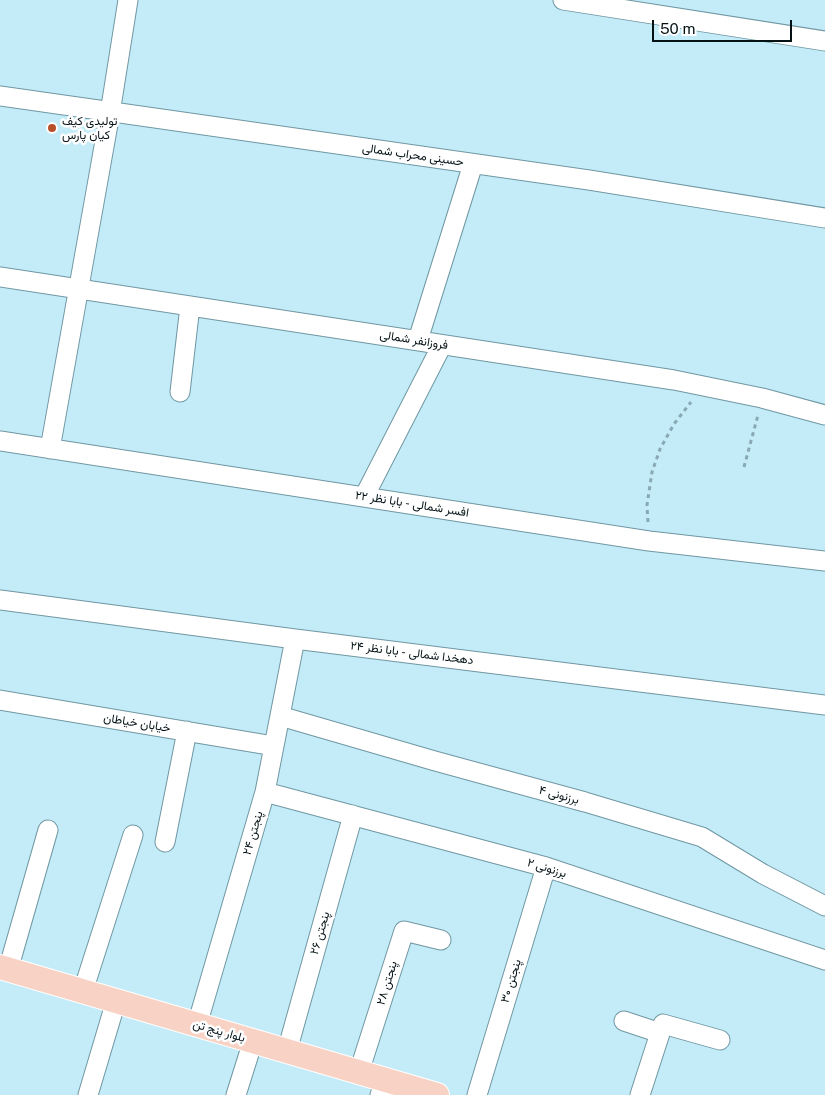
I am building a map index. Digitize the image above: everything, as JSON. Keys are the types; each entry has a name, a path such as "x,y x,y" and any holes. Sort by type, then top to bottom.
{"main road":[{"name":"بلوار پنج تن","path":"4,969 359,1072 383,1087 437,1095"}],"street":[{"path":"50,449 110,113 128,0"},
{"path":"563,0 825,41"},
{"name":"حسینی محراب شمالی","path":"0,96 589,180 825,218"},
{"path":"418,340 473,164"},
{"name":"فروزانفر شمالی","path":"0,277 674,380 762,398 825,415"},
{"path":"180,392 190,306"},
{"path":"364,497 442,345"},
{"name":"افسر شمالی - بابا نظر ۲۲","path":"0,442 650,541 825,561"},
{"name":"دهخدا شمالی - بابا نظر ۲۴","path":"0,600 825,705"},
{"name":"پنجتن ۲۴","path":"198,1025 265,792 295,639"},
{"name":"خیابان خیاطان","path":"0,700 274,746"},
{"name":"برزنونی ۴","path":"280,716 702,837 763,874 825,906"},
{"path":"165,842 187,731"},
{"name":"برزنونی ۲","path":"265,792 546,867 825,960"},
{"name":"پنجتن ۲۶","path":"287,1051 353,815"},
{"path":"4,969 48,830"},
{"path":"83,992 133,835"},
{"name":"پنجتن ۳۰","path":"477,1095 546,867"},
{"name":"پنجتن ۲۸","path":"359,1072 404,931 441,940"},
{"path":"88,1095 116,1001"},
{"path":"624,1021 720,1040"},
{"path":"640,1095 661,1028"},
{"path":"236,1095 253,1041"}],"path":[{"path":"650,541 647,505 652,472 660,449 674,424 704,386"},
{"path":"744,467 762,398"}],"place":[{"name":"تولیدی کیف کیان پارس","path":"52,128"}]}
